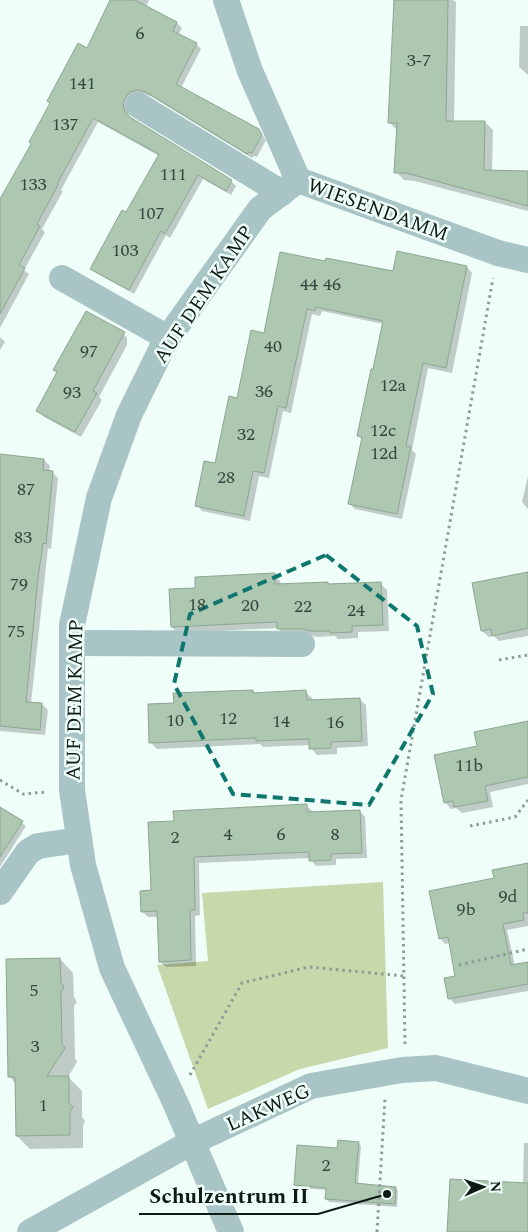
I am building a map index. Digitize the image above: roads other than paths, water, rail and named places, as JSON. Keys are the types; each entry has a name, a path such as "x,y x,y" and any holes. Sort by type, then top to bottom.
{"street":[{"name":"WIESENDAMM","path":"226,0 290,186 498,253 528,260"},
{"path":"138,105 290,186"},
{"name":"AUF DEM KAMP","path":"231,1232 175,1102 112,968 83,865 72,790 72,625 99,498 129,415 168,338 260,209 290,186"},
{"path":"62,278 168,338"},
{"path":"73,643 302,644"},
{"path":"0,892 28,852 38,846 79,840"},
{"name":"LAKWEG","path":"30,1232 192,1142 311,1086 394,1071 436,1068 528,1091"}],"place":[{"name":"Schulzentrum II","path":"387,1194"}]}
